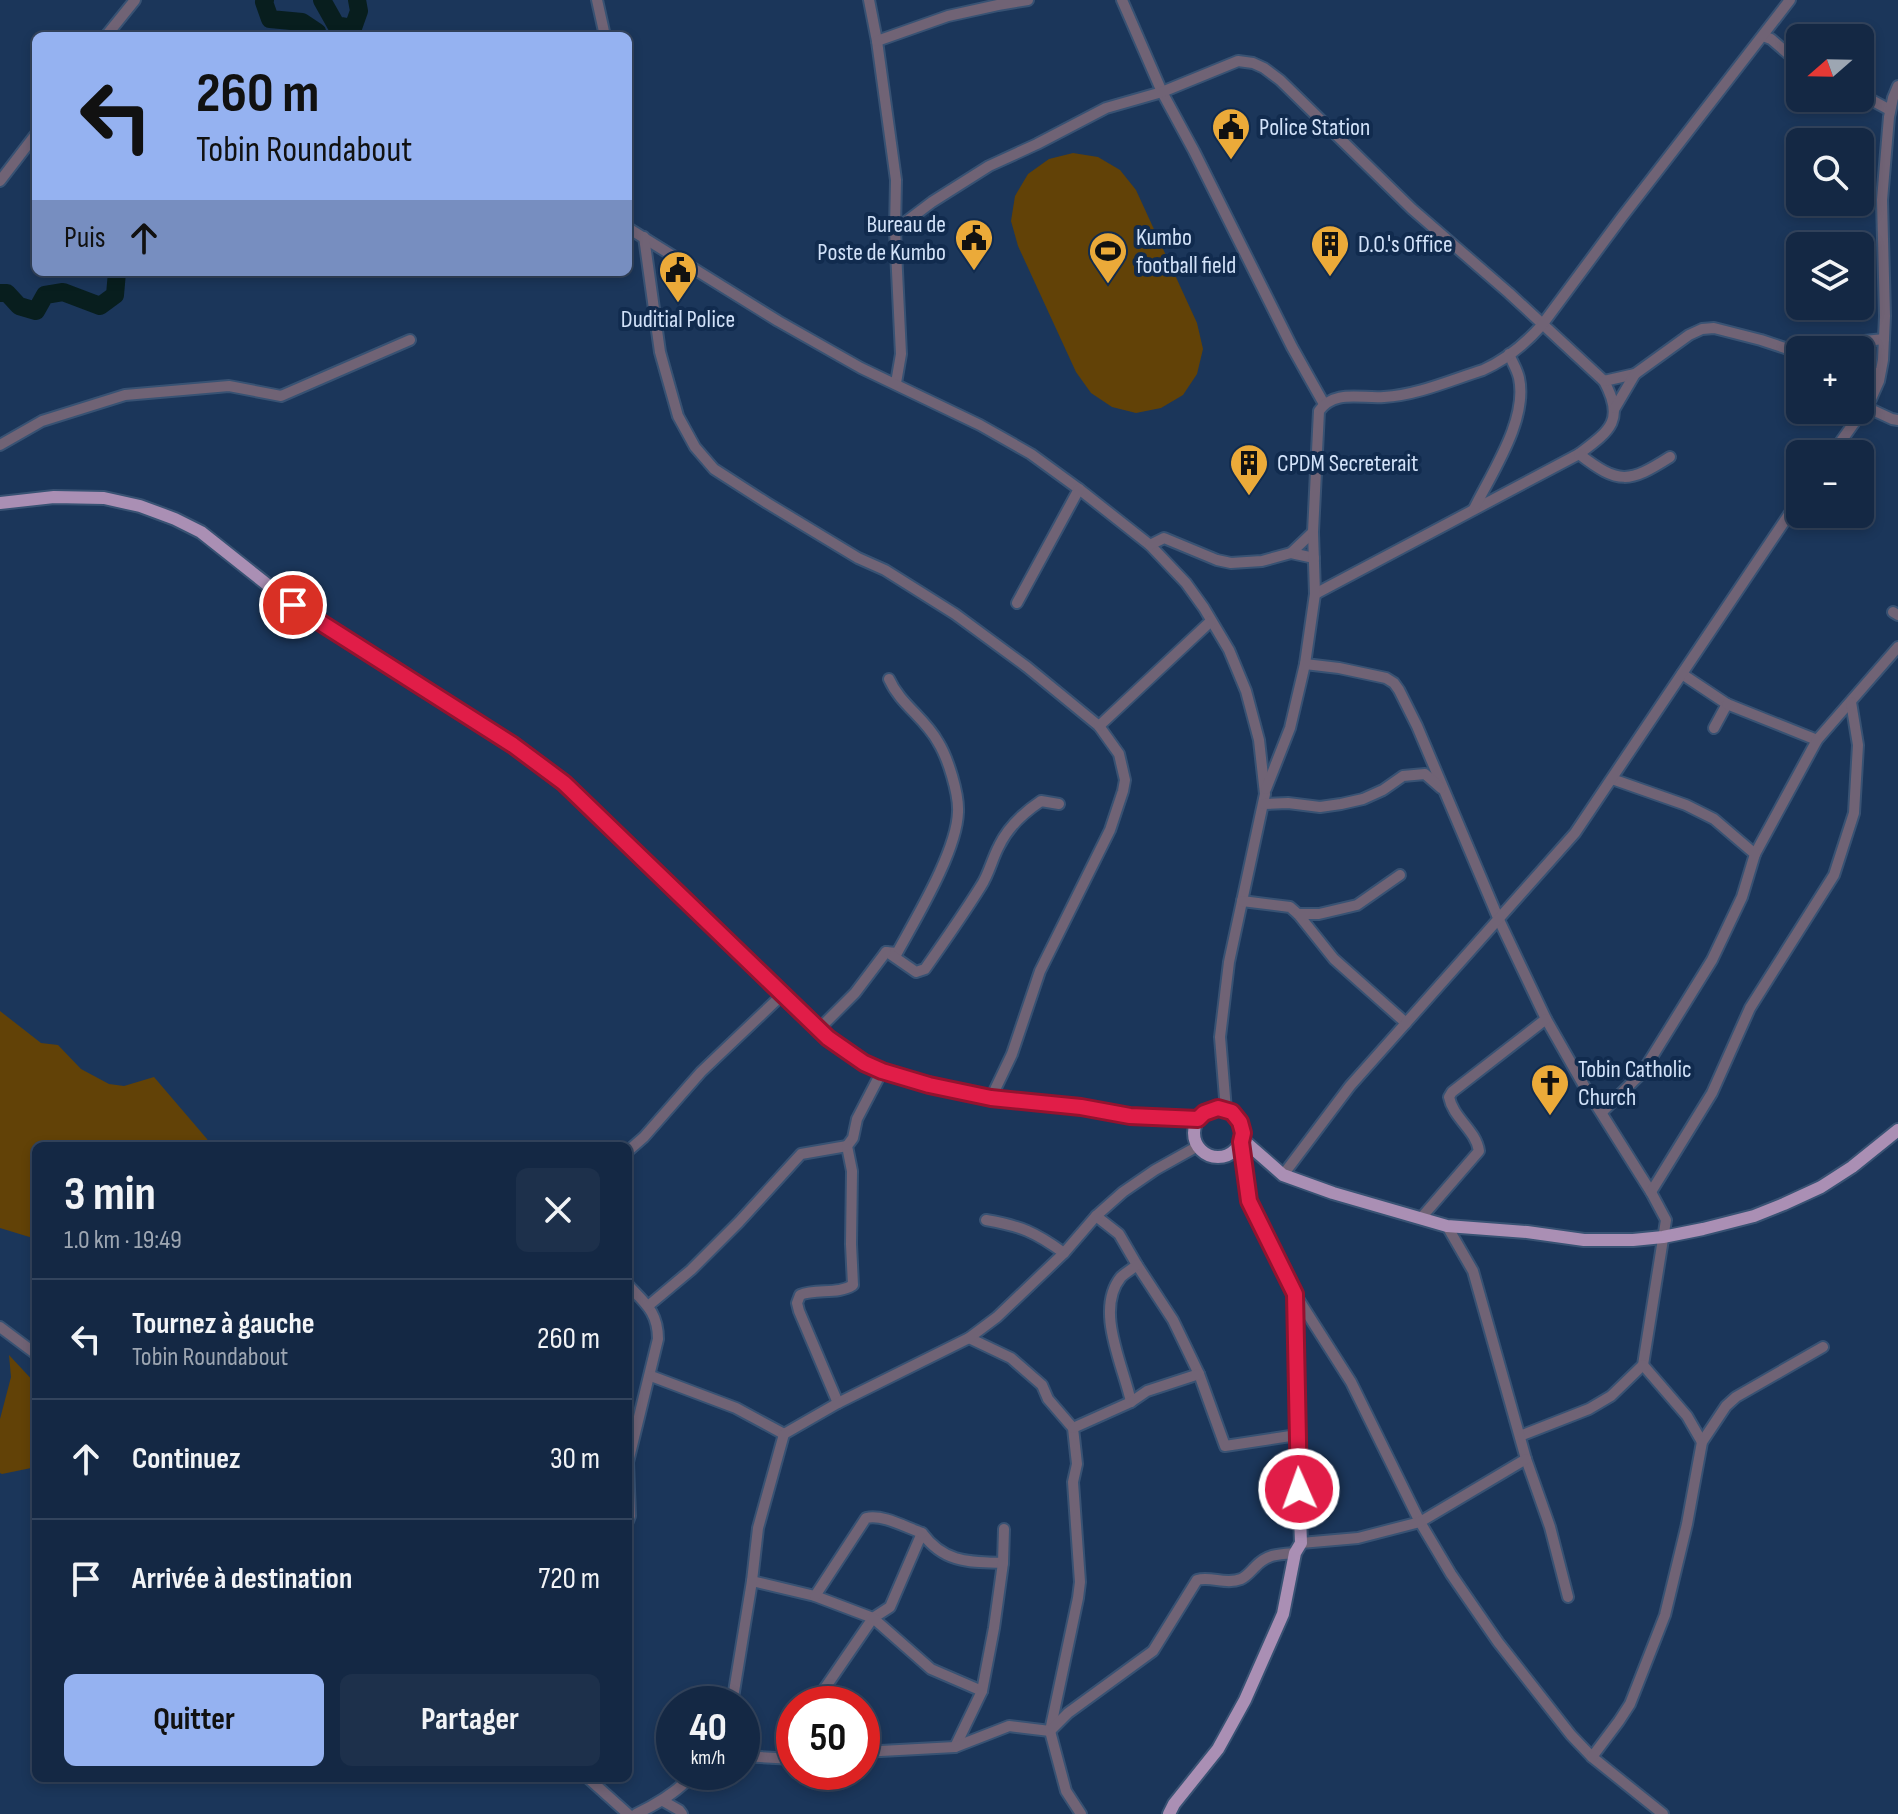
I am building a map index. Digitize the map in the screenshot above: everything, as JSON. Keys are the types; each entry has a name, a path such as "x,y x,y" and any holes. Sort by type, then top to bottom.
{"main road":[{"path":"0,503 54,497 104,498 140,506 201,532 293,605 513,745 564,783 819,1029 852,1055 882,1071 991,1098 1081,1107 1130,1116 1198,1119 1211,1110 1232,1112 1240,1122 1243,1133 1249,1201 1295,1294 1298,1548 1283,1614 1245,1700 1218,1749 1169,1814"},
{"path":"1198,1119 1194,1132 1198,1146 1208,1155 1221,1157 1233,1152 1242,1141"},
{"path":"1242,1141 1283,1175 1447,1226 1584,1240 1633,1240 1703,1229 1754,1216 1796,1199 1852,1167 1898,1130"}],"street":[{"path":"109,32 135,0"},
{"path":"597,0 604,32"},
{"path":"869,0 896,180 895,230 901,343 896,383"},
{"path":"877,41 965,6 1028,0"},
{"path":"1122,0 1162,92 1324,404"},
{"path":"1226,1110 1220,1037 1229,962 1264,799 1290,728 1305,664 1315,594 1313,532 1319,411 1331,399 1403,395 1483,370 1529,340 1790,0"},
{"path":"1763,36 1786,52"},
{"path":"895,230 941,195 989,166 1106,108 1162,92 1238,61 1253,63 1280,80 1412,209 1604,381 1615,408"},
{"path":"1874,391 1883,360 1884,339 1882,200 1890,110 1898,86"},
{"path":"1874,101 1890,110"},
{"path":"0,181 32,139"},
{"path":"632,230 778,321 861,368 980,425 1031,454 1150,545 1186,583 1229,650 1246,691 1259,740 1264,799"},
{"path":"644,237 660,352 678,416 695,447 714,469 955,614 1099,726 1119,754 1125,780 1110,830 1040,971 1012,1054 991,1098"},
{"path":"1604,381 1635,374 1702,329 1714,328 1786,348"},
{"path":"1874,340 1884,339"},
{"path":"0,445 42,421 125,395 229,386 281,396 410,340"},
{"path":"1474,509 1511,436 1520,401 1518,374 1509,354"},
{"path":"1874,372 1880,374"},
{"path":"1315,594 1579,454 1603,436 1635,374"},
{"path":"1874,411 1898,420"},
{"path":"1579,454 1616,477 1632,478 1670,457"},
{"path":"1017,603 1079,489"},
{"path":"1283,1175 1350,1086 1575,833 1786,519"},
{"path":"1291,553 1313,532"},
{"path":"1150,545 1164,538 1231,563 1262,561 1291,553 1314,558"},
{"path":"1099,726 1211,621"},
{"path":"1602,1112 1642,1073 1712,960 1742,897 1755,854 1817,740 1898,647"},
{"path":"1305,664 1386,678 1394,683 1417,726 1499,920 1546,1019 1666,1220 1643,1365 1611,1396 1589,1409 1520,1436"},
{"path":"1682,674 1727,704 1817,740"},
{"path":"886,952 897,953 916,919 953,839 958,813 945,754 939,742 925,722 895,691 889,679"},
{"path":"1651,1192 1712,1093 1750,1008 1834,875 1854,813 1858,745 1851,702"},
{"path":"1714,728 1727,704"},
{"path":"1264,799 1320,807 1341,804 1383,790 1403,776 1425,774 1443,790"},
{"path":"1612,779 1686,805 1714,819 1755,854"},
{"path":"886,952 916,972 925,969 983,883 1011,827 1041,801 1059,804"},
{"path":"1298,914 1319,914 1357,905 1400,875"},
{"path":"1242,901 1290,907 1334,959 1406,1023"},
{"path":"819,1029 855,993 886,952"},
{"path":"632,1148 701,1072 783,994"},
{"path":"1421,1218 1479,1151 1478,1143 1450,1104 1452,1092 1546,1019"},
{"path":"648,1306 691,1270 801,1154 847,1146 882,1071"},
{"path":"838,1403 797,1303 800,1295 806,1293 847,1289 853,1285 852,1171 847,1146"},
{"path":"735,1686 758,1528 784,1434 838,1403 969,1338 997,1317 1123,1192 1198,1146"},
{"path":"1096,1216 1119,1234 1173,1320 1199,1374 1225,1446 1297,1435"},
{"path":"986,1220 1024,1228 1064,1253"},
{"path":"1447,1226 1473,1271 1568,1597"},
{"path":"1131,1402 1111,1326 1110,1305 1121,1277 1137,1265"},
{"path":"632,1289 648,1306 658,1324 651,1376 632,1447"},
{"path":"1295,1294 1351,1382 1420,1522 1498,1642 1592,1757 1663,1814"},
{"path":"0,1327 32,1351"},
{"path":"969,1338 1011,1358 1042,1385 1048,1399 1073,1428 1077,1464 1073,1482 1080,1582 1050,1731 1066,1791 1081,1814"},
{"path":"1592,1757 1630,1704 1665,1615 1687,1524 1702,1442 1726,1406 1736,1397 1823,1347"},
{"path":"1643,1365 1687,1416 1702,1442"},
{"path":"1073,1428 1131,1402 1147,1391 1199,1374"},
{"path":"651,1376 736,1408 784,1434"},
{"path":"1050,1731 1068,1713 1153,1651 1197,1580 1240,1579 1271,1555 1420,1522 1526,1459"},
{"path":"815,1596 866,1518 873,1516 922,1533 931,1545 953,1559 1003,1563"},
{"path":"955,1747 982,1691 1003,1563 1004,1529"},
{"path":"826,1686 873,1618 890,1607 922,1533"},
{"path":"752,1581 815,1596 873,1618 931,1669 982,1691"},
{"path":"880,1751 955,1747 1009,1726 1050,1731"},
{"path":"592,1782 628,1814"},
{"path":"636,1814 663,1801 677,1790"},
{"path":"663,1801 682,1814"}],"shaded area":[{"name":"Kumbo football field","path":"1073,153 1098,157 1120,170 1136,190 1197,323 1203,349 1197,374 1183,395 1161,408 1136,413 1112,407 1091,393 1076,372 1018,246 1011,221 1015,196 1028,174 1049,159"},
{"path":"0,1011 41,1043 58,1045 81,1069 109,1084 124,1086 154,1077 208,1142 32,1142 32,1238 0,1228"},
{"path":"9,1355 32,1380 32,1468 2,1474 0,1419 11,1377"}],"waterway":[{"path":"265,0 270,19 302,22 317,32"},
{"path":"322,0 336,25 353,28 359,11 357,0"},
{"path":"0,293 7,293 19,306 36,311 45,295 63,292 100,306 115,295 117,276"}],"place":[{"name":"Police Station","path":"1231,161"},
{"name":"Bureau de Poste de Kumbo","path":"974,272"},
{"name":"D.O.'s Office","path":"1330,278"},
{"name":"Kumbo football field","path":"1108,285"},
{"name":"Duditial Police","path":"678,304"},
{"name":"CPDM Secreterait","path":"1249,497"},
{"name":"Tobin Catholic Church","path":"1550,1117"}],"route":[{"path":"293,605 513,745 564,783 828,1038 864,1063 929,1085 991,1098 1081,1107 1130,1116 1198,1119 1218,1108 1232,1112 1242,1127 1241,1142 1249,1201 1295,1294 1299,1489"}]}
